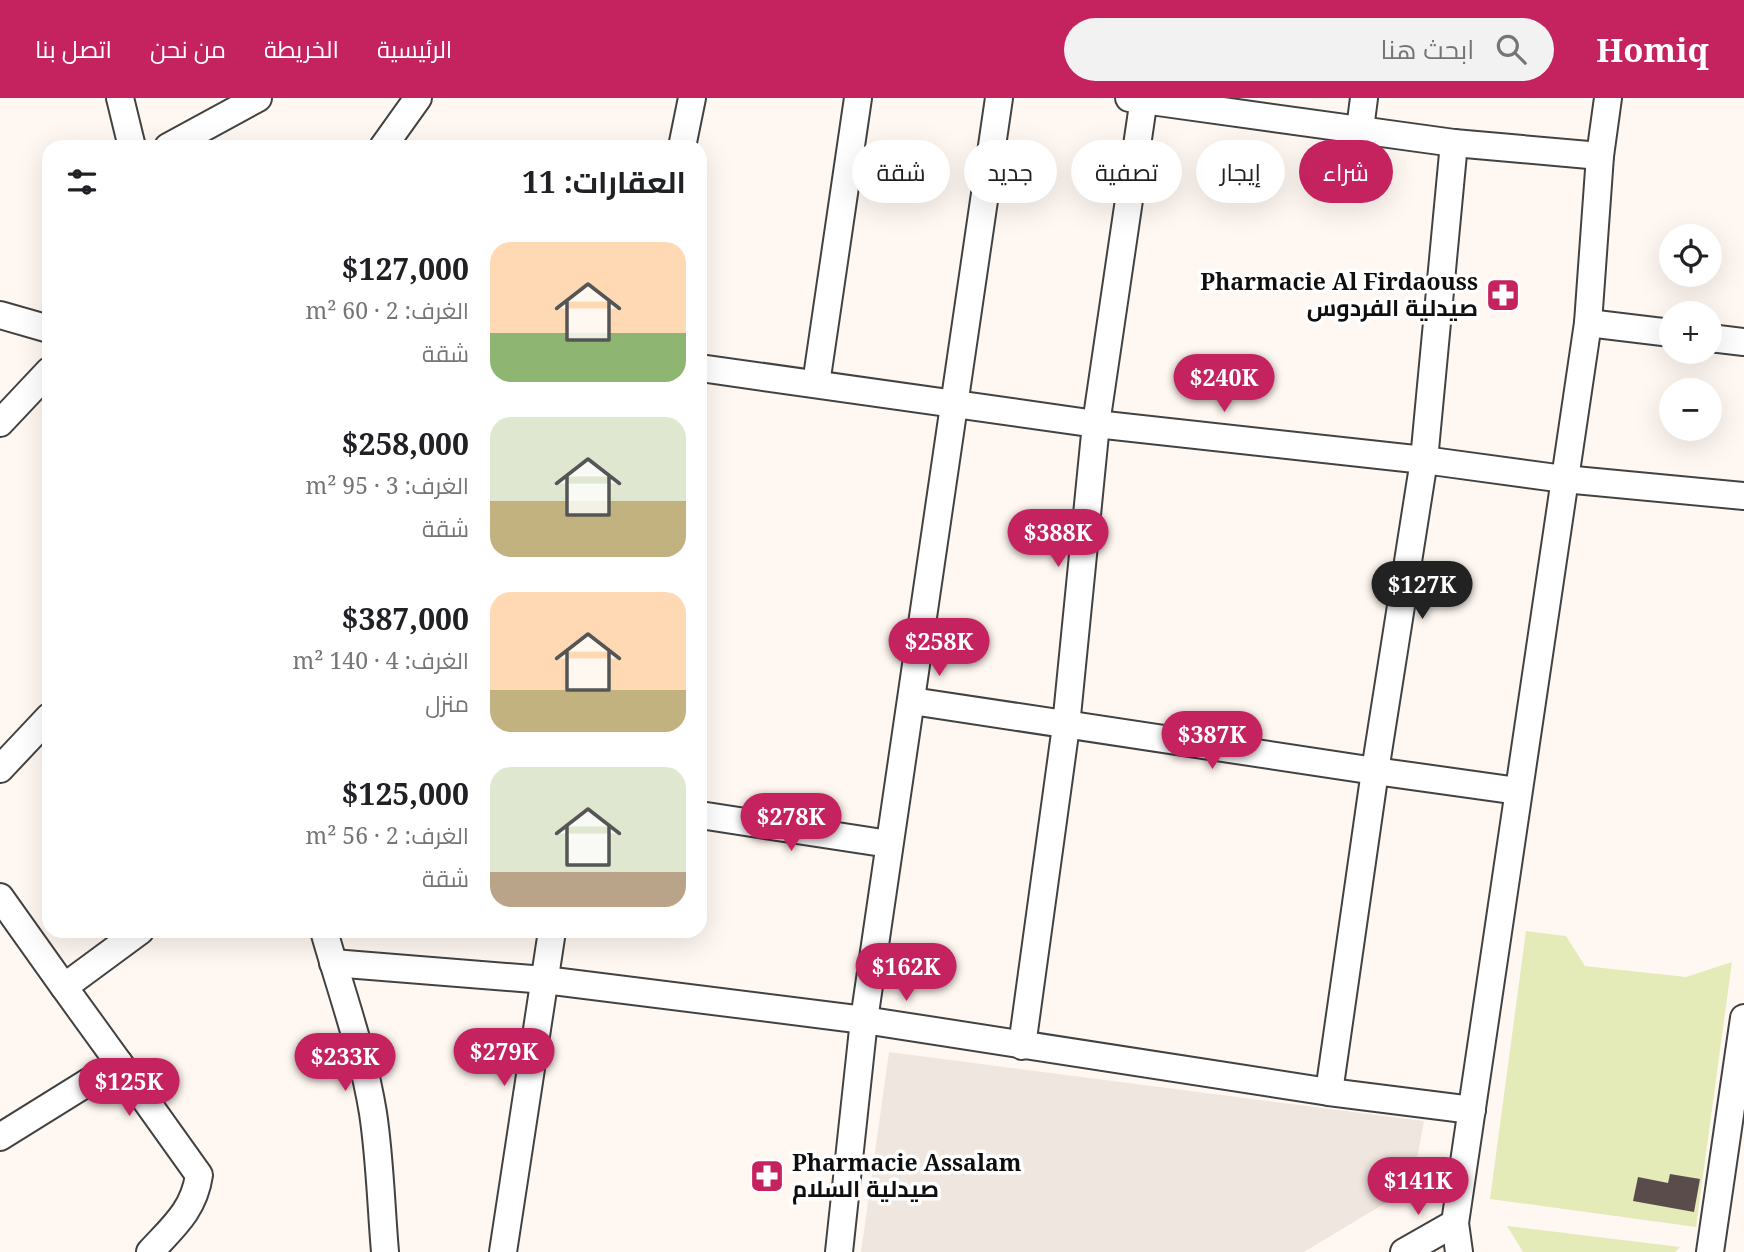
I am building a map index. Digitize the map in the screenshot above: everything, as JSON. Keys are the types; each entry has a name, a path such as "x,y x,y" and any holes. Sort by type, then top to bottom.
{"street":[{"path":"120,98 130,140"},
{"path":"181,140 258,98"},
{"path":"388,140 418,98"},
{"path":"683,140 692,98"},
{"path":"816,384 858,98"},
{"path":"839,1252 864,1020 999,98"},
{"path":"1360,129 1364,98"},
{"path":"1459,1252 1455,1223 1588,323 1600,156 1608,98"},
{"path":"1022,1046 1066,726 1096,424 1139,99 1454,143 1600,156"},
{"path":"1329,1092 1375,771 1424,460 1454,143"},
{"path":"0,315 42,327"},
{"path":"1588,323 1659,332"},
{"path":"1722,339 1744,342"},
{"path":"707,369 1096,424 1424,460 1564,479 1744,496"},
{"path":"0,423 42,378"},
{"path":"912,701 1066,726 1518,790"},
{"path":"0,769 42,724"},
{"path":"707,817 889,844"},
{"path":"0,897 199,1175 196,1192 187,1211 150,1252"},
{"path":"64,987 130,938"},
{"path":"326,938 362,1060 373,1112 380,1169 385,1252"},
{"path":"503,1252 551,938"},
{"path":"333,963 545,980 864,1020 1329,1092 1472,1110"},
{"path":"1710,1252 1744,1018"},
{"path":"0,1137 119,1063"},
{"path":"1404,1252 1455,1223"}],"green space":[{"path":"1526,931 1566,936 1585,966 1686,977 1732,962 1696,1227 1490,1199"},
{"path":"1507,1226 1680,1247 1675,1252 1523,1252"}],"shaded area":[{"path":"889,1052 1424,1121 1412,1187 1304,1252 861,1252"}],"building":[{"path":"1670,1174 1700,1179 1694,1212 1633,1201 1638,1177 1668,1183"}],"place":[{"name":"Pharmacie Al Firdaouss صيدلية الفردوس","path":"1503,295"},
{"name":"Pharmacie Assalam صيدلية السلام","path":"767,1176"}]}
